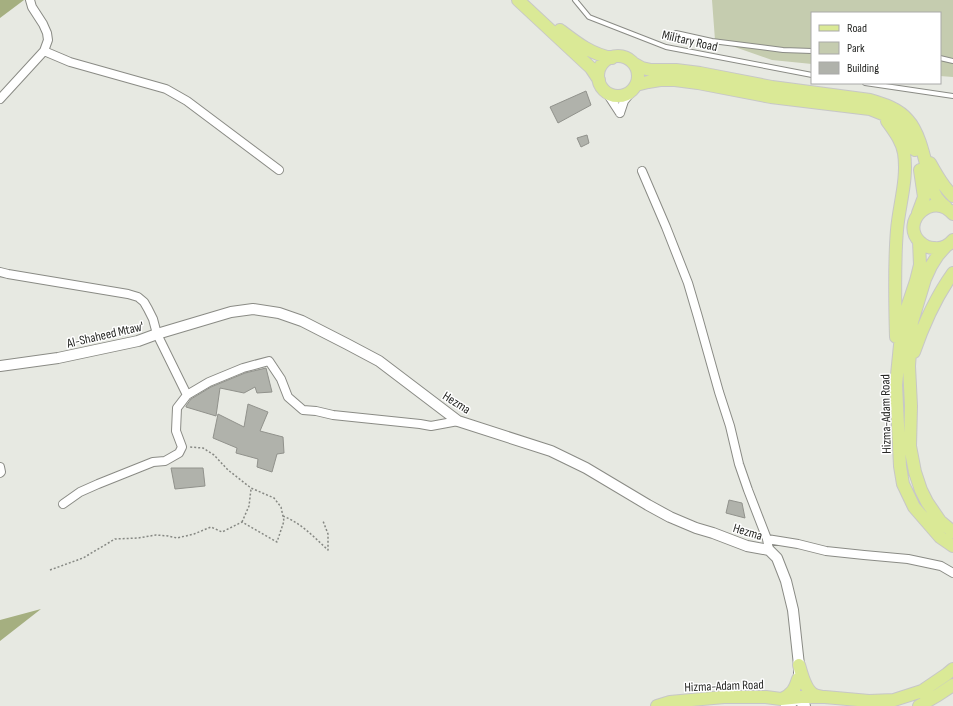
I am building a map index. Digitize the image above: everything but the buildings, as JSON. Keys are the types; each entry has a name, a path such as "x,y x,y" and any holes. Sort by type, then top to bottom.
{"main road":[{"path":"519,0 591,52 612,58"},
{"path":"519,0 591,68 603,89 607,93 613,95 626,95 634,88 648,82 675,80 771,97 870,109 882,113 898,137 904,152 905,165 897,230 896,385"},
{"path":"599,80 601,66 606,61 612,58 623,57 642,68 651,70 676,70 700,73 772,87 870,100 882,103 892,107 908,119 936,174 946,190 953,196"},
{"path":"633,63 638,74 638,80 634,88"},
{"name":"Hizma-Adam Road","path":"882,113 890,117 904,129 911,141 921,172 924,197 915,220 914,227 915,235 919,241 920,265 906,311 900,345 896,385 900,466 903,484 914,507 928,525 940,537 953,546"},
{"path":"918,140 931,185 937,198 949,211"},
{"path":"918,213 931,205 939,205 949,211"},
{"path":"919,241 925,246 931,248 939,248 949,243"},
{"name":"Hizma-Adam Road","path":"949,243 938,255 928,272 916,305 912,322 909,366 911,406 910,446 915,472 921,490 940,521 953,532"},
{"path":"909,366 930,310 942,288 953,273"},
{"path":"799,665 805,684 810,692 815,695 825,697"},
{"name":"Hizma-Adam Road","path":"656,706 670,702 724,697 766,697 784,703 801,702 825,697 868,701 894,700 922,691 953,669"},
{"path":"784,703 796,688 798,679"},
{"path":"919,706 953,685"}],"street":[{"path":"0,99 44,51 48,40 43,24 32,7 30,0"},
{"path":"44,51 70,62 166,89 187,101 279,170"},
{"path":"607,93 620,114 624,101 634,88"},
{"path":"642,171 688,283 730,426 739,464 767,539 769,550 777,558 786,580 792,610 799,665 798,679 801,702"},
{"path":"0,272 114,291 138,297 144,302 148,309 153,319 157,334"},
{"name":"Hezma","path":"157,334 231,312 253,309 279,313 302,321 379,361 458,421 551,451 586,468 670,517 747,546 769,550"},
{"name":"Al-Shaheed Mtaw'","path":"0,366 58,358 138,341 157,334 186,395"},
{"path":"63,504 80,492 98,484 153,462 166,461 179,453 182,446 176,431 177,408 186,395 209,382 243,368 269,361 280,379 288,397 303,410 333,415 431,426 458,421"},
{"path":"0,467 0,474"},
{"path":"767,539 798,544 826,551 908,559 941,566 953,573"}],"lane":[{"name":"Military Road","path":"575,0 589,17 666,47 811,74"},
{"path":"676,33 712,41 782,50 811,51"},
{"path":"941,58 953,61"},
{"path":"873,84 953,96"}],"path":[{"path":"182,446 203,448 214,455 228,470 251,488 274,498 281,507 284,521 277,542 242,522"},
{"path":"50,570 83,558 115,539 138,538 156,535 177,538 194,534 211,527 222,532 242,522 249,506 251,488"},
{"path":"283,516 292,520 312,534 328,550 328,534 324,521"}],"green space":[{"path":"0,0 24,0 0,18"},
{"path":"712,0 953,0 953,77 941,76 941,12 811,12 811,64 772,60 715,40"},
{"path":"41,609 0,641 0,620"}]}
